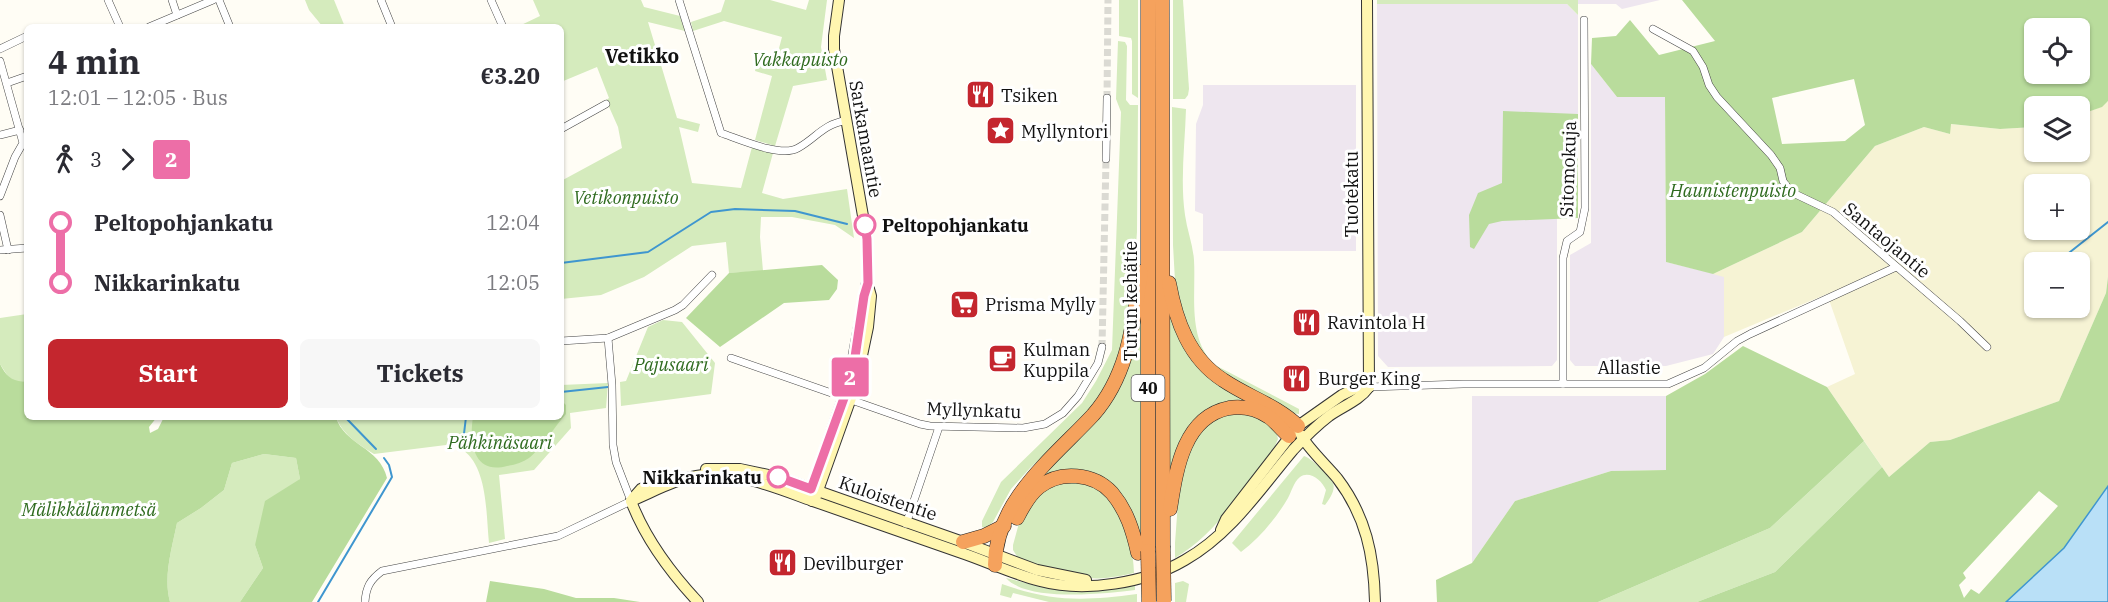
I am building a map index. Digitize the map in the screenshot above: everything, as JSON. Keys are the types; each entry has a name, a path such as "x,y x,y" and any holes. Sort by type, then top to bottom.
{"highway":[{"name":"Turun kehätie","path":"1148,0 1148,225 1143,552 1149,602"},
{"name":"Turun kehätie","path":"1162,0 1164,602"},
{"path":"998,558 1004,526 1023,489 1103,404 1115,384 1130,342 1148,225"},
{"path":"1163,248 1176,314 1196,355 1210,371 1224,381 1281,411 1297,434"},
{"path":"1163,546 1180,462 1189,439 1204,420 1221,410 1234,407 1247,408 1268,416 1297,434"},
{"path":"998,558 1030,496 1043,484 1077,476 1093,480 1112,493 1127,515 1143,552"},
{"path":"963,542 984,536 1004,526"}],"street":[{"path":"108,0 119,24"},
{"path":"172,0 177,15"},
{"path":"167,24 177,15 213,0"},
{"path":"219,0 229,24"},
{"path":"381,0 391,24"},
{"path":"490,0 502,24"},
{"path":"679,0 721,134 776,150 789,151 800,147 829,125 847,120"},
{"name":"Sarkamaantie","path":"814,494 864,354 871,296 868,283 867,239 834,49 839,0"},
{"name":"Tuotekatu","path":"1367,0 1369,387"},
{"name":"Sitomokuja","path":"1563,384 1563,258 1568,241 1580,232 1586,208 1584,20"},
{"name":"Santaojantie","path":"1653,29 1693,51 1717,97 1771,155 1791,192 1833,212 1987,347"},
{"path":"0,49 24,37"},
{"path":"0,61 23,143 0,196"},
{"path":"8,83 24,76"},
{"path":"1106,159 1107,98"},
{"path":"564,127 606,104"},
{"path":"0,135 20,130"},
{"path":"0,215 4,250 24,248"},
{"name":"Allastie","path":"1297,434 1342,395 1358,387 1668,384 1704,368 1737,341 1750,334 1896,267"},
{"path":"564,341 608,338 675,310 683,305 711,275"},
{"path":"608,338 612,385 613,445 616,462 637,516 664,560 698,602"},
{"name":"Myllynkatu","path":"848,400 910,422 939,427 1023,428 1045,424 1063,413 1078,396 1098,363 1102,347"},
{"path":"731,358 848,400"},
{"path":"905,527 939,427"},
{"path":"1297,434 1337,479 1358,513 1372,555 1375,602"},
{"name":"Kuloistentie","path":"905,527 963,542 1047,583 1082,586 1140,579 1185,560 1219,535 1226,519 1297,434"},
{"name":"Kuloistentie","path":"365,602 366,591 372,579 382,571 558,536 673,482 712,475 814,494 998,558"}],"shaded area":[{"path":"1578,0 1660,0 1622,9 1616,4 1578,4"},
{"path":"1377,4 1567,4 1578,15 1578,218 1557,218 1557,360 1552,366 1388,367 1378,356"},
{"path":"1591,64 1617,97 1665,96 1666,262 1724,276 1724,337 1713,354 1666,366 1575,366 1570,360 1570,255 1591,243"},
{"path":"1203,85 1356,85 1356,251 1203,251 1203,214 1195,211 1196,124 1203,105"},
{"path":"2108,101 2108,277 2106,293 2059,401 1950,440 1930,442 1889,477 1827,387 1855,374 1827,294 1724,337 1724,277 1713,274 1802,232 1875,146 1924,127 1950,134 1950,124 2000,129 2024,128 2024,162 2090,162 2090,111 2101,107"},
{"path":"1472,396 1666,396 1666,470 1611,471 1515,501 1472,563"}],"green space":[{"path":"305,0 334,0 344,24 321,24 309,10"},
{"name":"Vetikonpuisto","path":"533,0 641,0 644,7 680,16 685,31 648,22 677,118 700,124 698,132 679,127 692,183 741,188 752,147 773,153 762,193 783,199 847,189 854,238 835,225 792,217 761,217 763,271 729,273 726,242 692,246 644,277 601,295 564,299 564,179 622,148 618,127 606,100 609,98 597,67 564,81 564,24 523,24 540,16"},
{"name":"Vakkapuisto","path":"725,0 770,0 806,10 809,0 827,0 821,47 827,80 793,86 775,146 755,140 772,76 755,71 757,63 774,67 782,37 724,21 693,31 691,22 721,12"},
{"path":"1119,0 1138,0 1138,98 1132,94 1132,41 1131,38 1119,36"},
{"path":"1173,0 1183,0 1189,89 1185,99 1173,99"},
{"path":"1377,0 1578,0 1578,15 1567,4 1377,4"},
{"name":"Haunistenpuisto","path":"1682,0 2108,0 2108,101 2102,107 2090,111 2090,96 2024,96 2024,128 2000,129 1951,124 1950,134 1924,127 1875,146 1802,232 1713,274 1666,262 1665,97 1617,97 1591,64 1592,38 1616,36 1630,20 1659,55 1715,41","holes":["1854,79 1865,125 1845,141 1782,144 1772,98"]},
{"path":"1118,41 1125,42 1127,46 1126,100 1130,105 1138,105 1137,232 1127,332 1110,382 1081,421 1031,467 1011,489 993,522 986,528 982,527 982,521 1001,482 1082,403 1112,350 1121,112 1116,99"},
{"path":"1172,107 1186,109 1184,202 1193,254 1195,316 1200,343 1215,365 1299,409 1299,414 1289,413 1229,380 1199,354 1180,309 1175,281 1173,245"},
{"path":"1503,111 1578,114 1578,218 1502,221 1489,224 1474,249 1470,247 1469,215 1478,193 1502,183"},
{"path":"822,265 838,280 837,289 829,300 784,303 720,347 686,318 729,273"},
{"path":"2108,277 2108,486 2064,548 2006,602 1697,602 1775,572 1882,467 1889,477 1930,442 1950,440 2059,401 2106,293","holes":["2039,491 2058,506 1979,594 1971,589 1964,598 1959,585 1966,578 1963,573"]},
{"path":"1142,304 1142,544 1120,496 1058,473 1021,498 1096,418"},
{"path":"1170,313 1182,339 1265,408 1215,409 1170,479"},
{"path":"24,314 24,381 9,378 0,364 0,318"},
{"name":"Pajusaari","path":"663,320 682,322 715,363 711,394 621,406 620,382 626,381 648,327"},
{"path":"1743,346 1827,387 1864,441 1770,528 1598,602 1437,602 1436,580 1472,563 1515,501 1611,471 1666,470 1666,396 1705,374"},
{"name":"Mälikkälänmetsä","path":"0,364 10,378 24,381 24,420 155,420 149,427 150,433 158,429 162,420 337,420 346,434 377,459 387,478 312,602 240,602 263,568 255,545 265,501 300,479 296,458 264,454 232,463 224,490 177,523 167,583 170,602 0,602"},
{"path":"608,383 606,408 570,413 571,428 534,470 499,475 505,539 489,543 481,480 471,458 463,450 462,436 446,445 374,454 347,434 338,420 564,420 564,385"},
{"name":"Pähkinäsaari","path":"564,403 566,405 564,417"},
{"path":"1255,413 1276,430 1278,439 1275,446 1218,522 1191,547 1175,558 1180,475 1197,433 1222,414"},
{"name":"Pähkinäsaari","path":"473,420 561,420 529,458 516,464 496,468 480,461 473,446"},
{"path":"1864,441 1882,467 1775,572 1697,602 1598,602 1770,528"},
{"path":"264,454 296,458 300,479 255,545 263,568 240,602 170,602 167,583 177,523 224,490 232,463"},
{"path":"1304,456 1320,467 1333,483 1333,492 1325,505 1322,504 1326,490 1324,486 1311,475 1300,477 1273,520 1241,552 1232,543"},
{"path":"1062,481 1079,481 1094,486 1115,504 1131,545 1134,573 1106,578 1084,577 1018,558 1013,545 1019,523 1039,493"},
{"path":"1006,578 1051,589 1072,590 1135,583 1135,590 1086,594 1048,593 1016,586"},
{"path":"490,581 544,589 576,598 614,598 640,602 486,602"},
{"path":"1183,581 1189,584 1186,602 1175,602 1175,583"},
{"path":"1002,584 1053,597 1084,599 1137,594 1137,602 1049,602 1013,593 1011,598 1000,595"}],"water":[{"path":"2108,486 2108,602 2006,602 2064,548"}],"waterway":[{"path":"564,263 648,252 711,212 735,209 795,211 847,224"},
{"path":"2070,252 2108,222"},
{"path":"564,392 608,387"},
{"path":"348,420 376,449"},
{"path":"463,442 466,420"},
{"path":"318,602 392,477 389,465 384,458"}],"tunnel":[{"path":"1107,98 1108,0"},
{"path":"1102,347 1106,159"}],"bus line":[{"name":"2","path":"778,477 811,489 844,398 855,357 868,283 865,225"}],"place":[{"name":"Tsiken","path":"980,95"},
{"name":"Myllyntori","path":"1000,131"},
{"name":"Peltopohjankatu","path":"865,225"},
{"name":"Prisma Mylly","path":"964,304"},
{"name":"Ravintola H","path":"1306,322"},
{"name":"Kulman Kuppila","path":"1002,359"},
{"name":"Burger King","path":"1297,378"},
{"name":"Nikkarinkatu","path":"778,477"},
{"name":"Devilburger","path":"782,563"}],"district":[{"name":"Vetikko","path":"642,55"}]}
